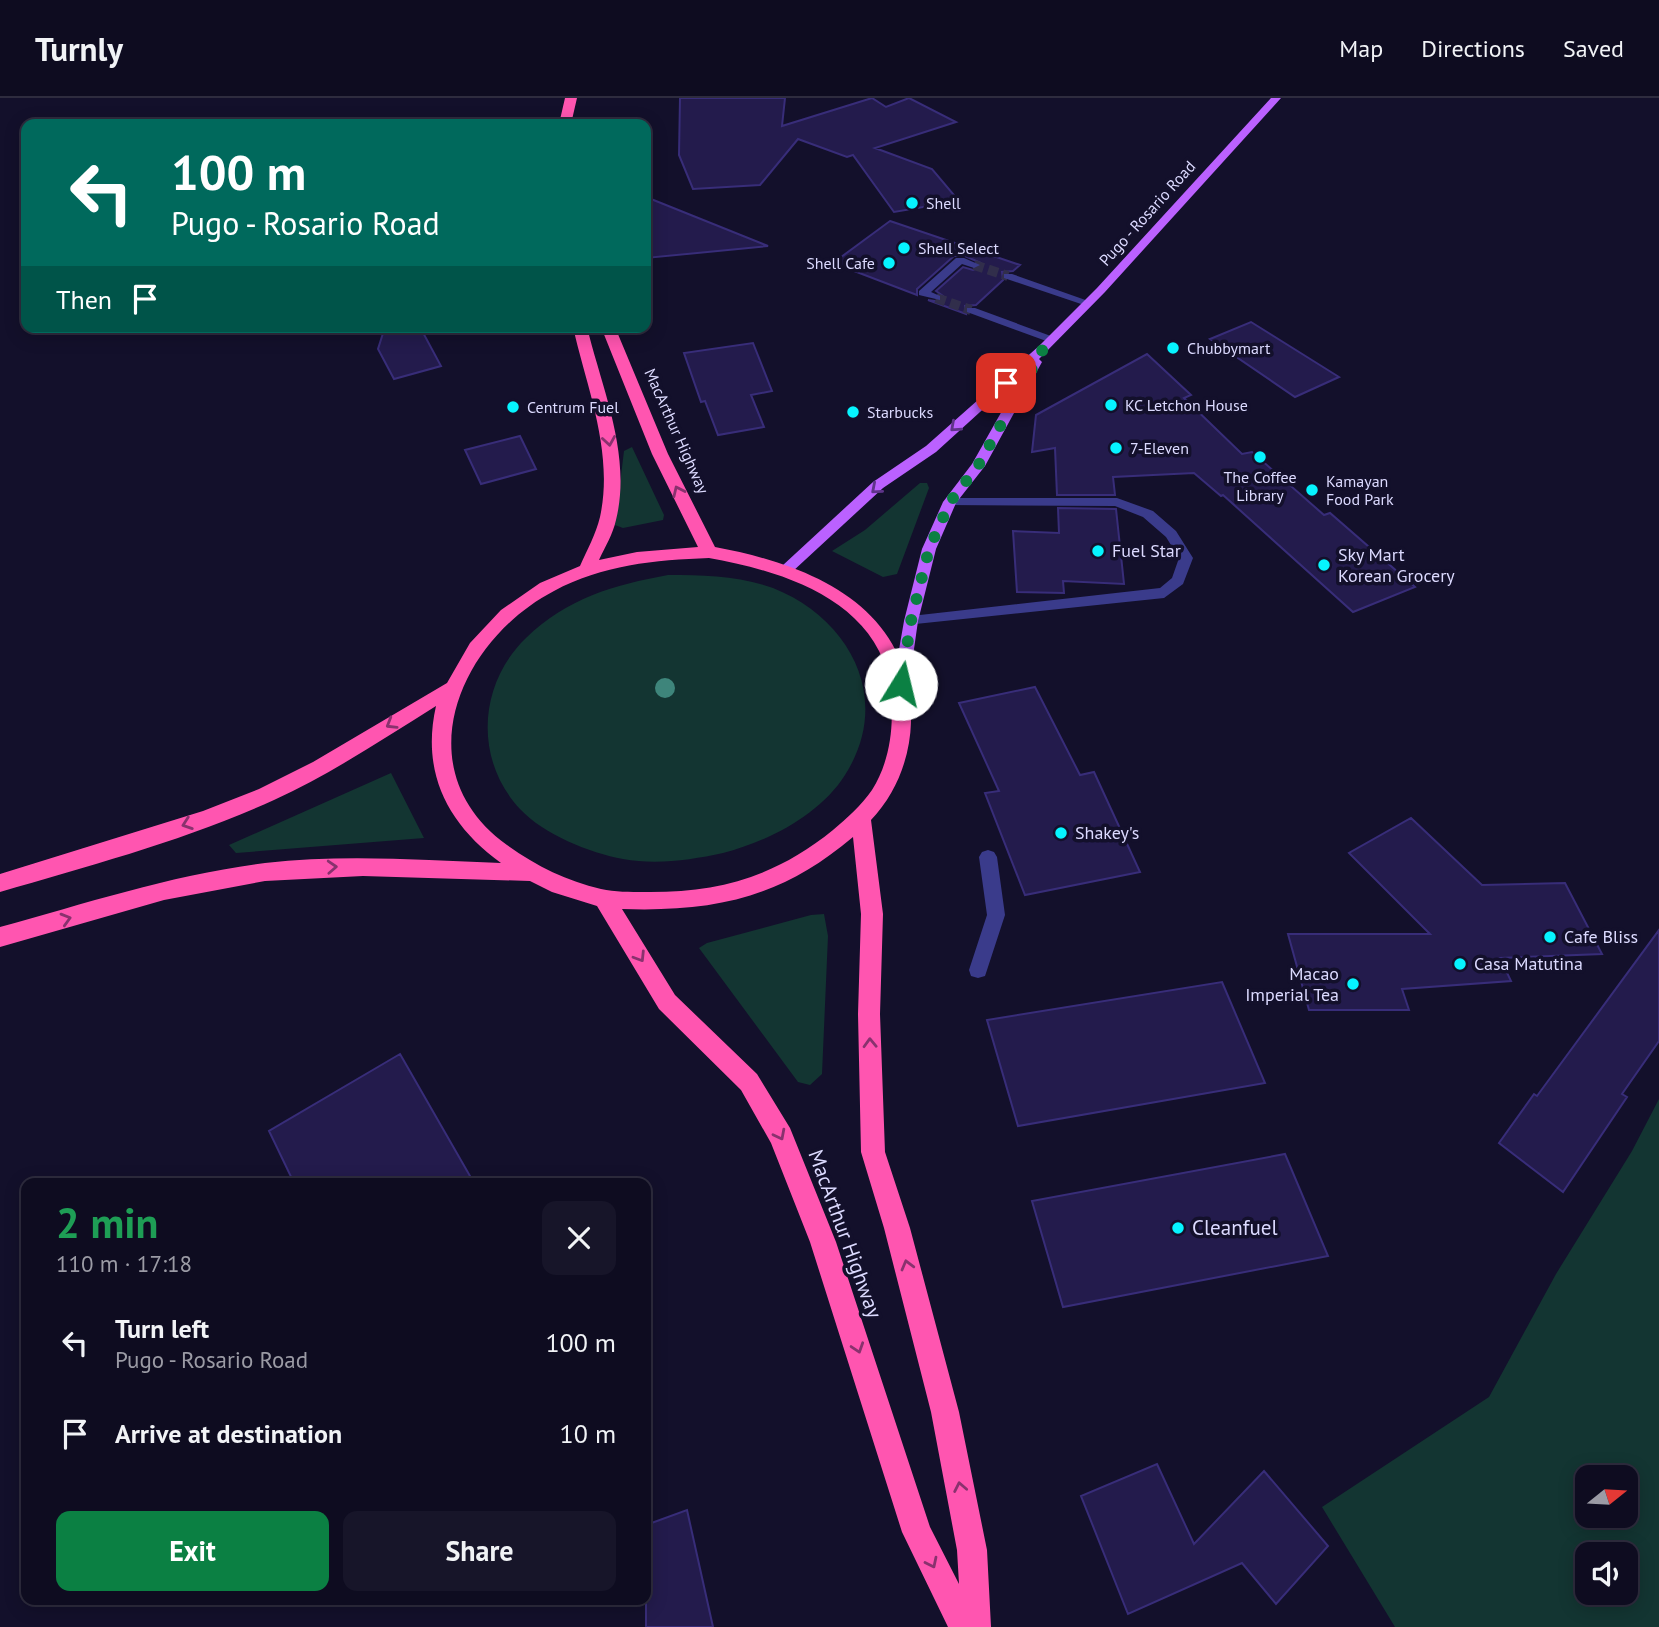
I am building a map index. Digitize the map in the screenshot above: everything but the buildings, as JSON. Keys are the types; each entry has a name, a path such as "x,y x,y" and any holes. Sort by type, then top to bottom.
{"highway":[{"path":"566,119 571,98"},
{"path":"581,333 605,417 612,486 607,519 587,569"},
{"name":"MacArthur Highway","path":"610,333 660,454 709,552"},
{"path":"709,552 749,558 787,569 833,592 863,617 887,648 901,684 902,740 884,788 861,819 802,866 730,894 682,902 604,900 560,888 527,873 494,850 473,830 453,799 444,772 440,737 450,689 480,640 524,600 587,569 652,554 709,552"},
{"path":"0,883 84,860 241,806 326,763 450,689"},
{"path":"861,819 872,914 869,1014 873,1152 897,1228 945,1412 972,1550 976,1627"},
{"path":"0,937 169,889 264,872 337,866 527,873"},
{"name":"MacArthur Highway","path":"604,900 667,1002 749,1082 781,1136 823,1242 917,1532 964,1627"}],"main road":[{"name":"Pugo - Rosario Road","path":"787,569 878,485 931,449 1048,344 1276,98"},
{"name":"Pugo - Rosario Road","path":"901,684 911,621 929,549 950,502 978,466 1048,344"}],"lane":[{"path":"936,298 923,293 960,260 974,265"},
{"path":"1008,276 1088,303"},
{"path":"971,310 1048,344"},
{"path":"911,621 1164,593 1178,580 1186,558 1171,534 1148,514 1116,502 950,502"},
{"path":"978,970 996,915 988,857"}],"green space":[{"path":"632,447 664,515 663,520 623,528 615,525 624,451"},
{"path":"920,483 927,483 929,488 897,574 883,577 832,551 865,530"},
{"path":"668,575 747,581 773,588 800,602 824,620 843,641 856,665 864,691 865,718 859,747 845,775 822,803 791,825 757,842 723,853 673,861 635,861 582,847 541,827 520,809 505,789 495,768 489,745 488,722 498,677 510,657 542,624 592,595 629,583"},
{"path":"391,773 424,838 236,853 229,845"},
{"path":"824,914 828,936 822,1074 810,1085 798,1082 699,948 707,943 811,915"},
{"path":"1659,1099 1659,1627 1395,1627 1322,1507 1489,1397 1556,1274 1632,1151"}],"tunnel":[{"path":"974,265 1008,276"},
{"path":"936,298 971,310"}],"place":[{"name":"Shell","path":"912,203"},
{"name":"Shell Select","path":"904,248"},
{"name":"Shell Cafe","path":"889,263"},
{"name":"Chubbymart","path":"1173,348"},
{"name":"KC Letchon House","path":"1111,405"},
{"name":"Centrum Fuel","path":"513,407"},
{"name":"Starbucks","path":"853,412"},
{"name":"7-Eleven","path":"1116,448"},
{"name":"The Coffee Library","path":"1260,457"},
{"name":"Kamayan Food Park","path":"1312,490"},
{"name":"Fuel Star","path":"1098,551"},
{"name":"Sky Mart Korean Grocery","path":"1324,565"},
{"name":"Shakey's","path":"1061,833"},
{"name":"Cafe Bliss","path":"1550,937"},
{"name":"Casa Matutina","path":"1460,964"},
{"name":"Macao Imperial Tea","path":"1353,984"},
{"name":"Cleanfuel","path":"1178,1228"}],"route":[{"path":"901,684 911,621 929,549 950,502 978,466 1043,349 1006,383"}]}
